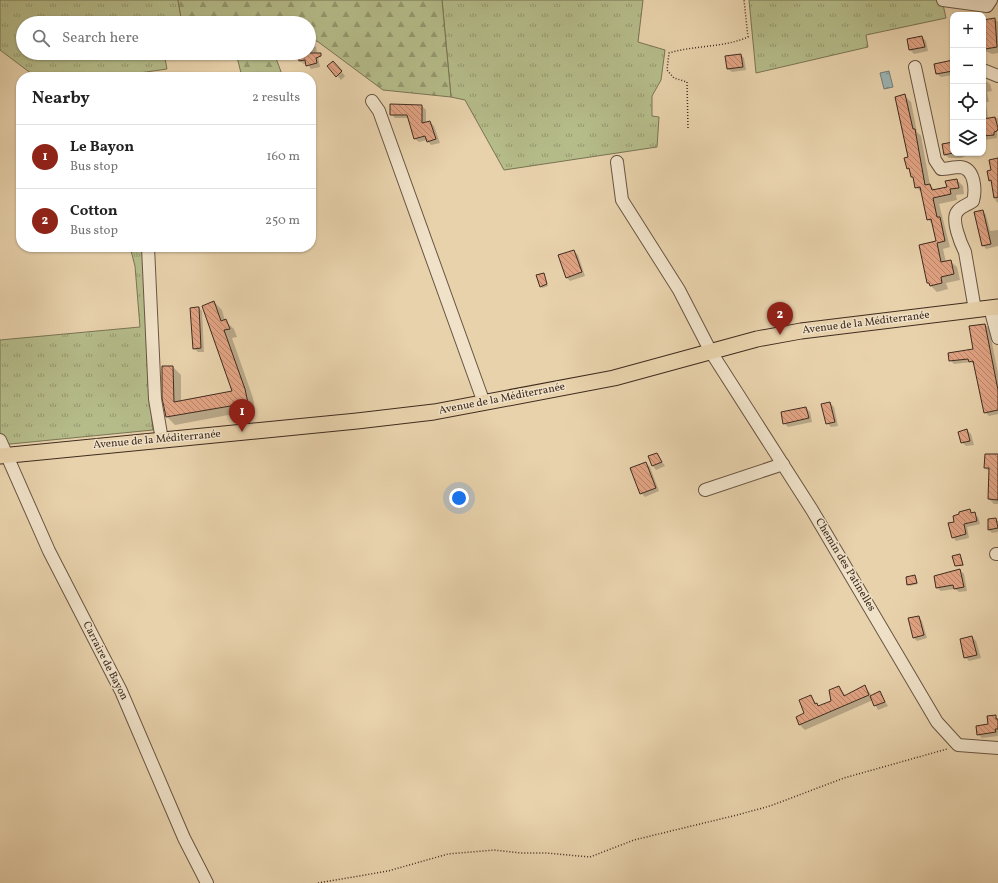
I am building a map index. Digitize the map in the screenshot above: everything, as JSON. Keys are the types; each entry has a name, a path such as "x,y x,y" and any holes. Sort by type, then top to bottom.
{"main road":[{"name":"Avenue de la Méditerranée","path":"3,455 357,421 434,412 614,378 757,339 801,331 994,308"}],"street":[{"path":"943,0 987,6 992,0"},
{"path":"915,67 935,160 938,166 941,169 962,167 970,172 973,178 975,190 973,201 959,209 956,213 955,219 961,244 965,252 975,310"},
{"path":"986,71 998,76"},
{"path":"372,101 379,111 484,403"},
{"name":"Chemin des Patinelles","path":"617,162 622,200 679,290 711,352 783,464 938,722 958,745"},
{"path":"148,252 155,399 162,440"},
{"path":"994,308 998,338"},
{"name":"Carraire de Bayon","path":"0,440 3,455 49,551 121,690 184,838 207,883"},
{"path":"705,490 783,464"},
{"path":"958,745 998,748"}],"path":[{"path":"688,128 688,82 674,78 667,70 669,53 682,49 736,42 748,37 744,0"},
{"path":"318,883 388,871 448,854 494,850 520,854 546,853 590,857 634,840 737,816 770,806 844,778 890,764 934,754 958,745"}],"green space":[{"path":"0,0 178,0 181,16 16,16 16,60 165,60 167,69 146,72 29,72 0,50"},
{"path":"178,0 442,0 451,97 383,90 316,41 316,16 181,16"},
{"path":"442,0 643,0 638,42 665,50 661,80 652,96 652,116 659,117 657,147 504,170 465,100 451,97"},
{"path":"749,0 942,0 946,18 866,35 868,47 756,73"},
{"path":"238,60 277,60 281,72 241,72"},
{"path":"131,252 143,252 148,383 153,430 0,445 0,340 140,327 135,266"}],"water":[{"path":"889,71 893,87 884,89 880,73"}],"building":[{"path":"995,18 997,47 986,49 986,20"},
{"path":"922,36 925,47 909,50 907,39"},
{"path":"316,53 321,53 321,56 316,58"},
{"path":"741,54 743,67 727,69 725,56"},
{"path":"316,58 317,63 306,66 305,60 316,60"},
{"path":"333,61 342,71 336,77 327,66"},
{"path":"950,61 950,72 936,74 934,64"},
{"path":"905,94 913,129 915,129 925,185 930,184 932,190 947,187 945,181 957,179 959,188 950,189 951,194 933,198 937,217 940,217 945,241 937,243 941,262 951,260 954,274 941,277 942,283 930,286 929,283 927,283 919,245 936,241 931,219 927,220 920,187 915,188 913,177 911,177 909,168 907,169 904,158 908,157 895,97"},
{"path":"390,104 422,105 422,123 430,121 436,139 427,142 425,136 414,139 407,115 390,115"},
{"path":"995,117 998,128 997,131 994,132 994,135 986,136 986,118"},
{"path":"950,143 950,154 944,155 942,144"},
{"path":"998,158 998,197 994,198 991,180 989,181 987,171 991,170 989,160"},
{"path":"983,210 991,244 982,246 974,212"},
{"path":"574,250 582,272 566,278 558,255"},
{"path":"544,273 547,284 540,287 536,275"},
{"path":"214,301 221,321 226,319 230,329 224,330 245,389 248,403 166,417 162,398 162,366 173,366 174,402 232,391 202,306"},
{"path":"199,307 201,348 193,349 190,308"},
{"path":"985,324 998,390 998,410 984,413 973,361 969,362 968,359 949,361 948,353 973,349 969,326"},
{"path":"830,402 835,422 826,424 821,404"},
{"path":"806,407 809,418 783,424 781,412"},
{"path":"967,429 970,441 961,443 958,432"},
{"path":"657,453 662,462 652,466 648,456"},
{"path":"985,454 998,454 998,500 988,499 989,468 984,468"},
{"path":"646,462 656,488 640,494 630,468"},
{"path":"970,509 971,513 975,512 977,521 964,524 966,534 952,538 948,523 954,522 953,516 959,514 959,512"},
{"path":"996,518 998,528 988,530 988,519"},
{"path":"960,554 963,565 955,566 952,556"},
{"path":"960,569 964,587 954,589 953,585 936,588 934,576"},
{"path":"915,575 917,583 907,585 906,577"},
{"path":"919,616 924,635 913,638 908,618"},
{"path":"972,636 977,655 964,658 960,639"},
{"path":"865,685 869,695 799,725 796,717 804,713 799,700 811,695 815,704 817,703 818,706 831,701 829,690 839,686 844,696"},
{"path":"880,691 885,702 874,706 870,696"},
{"path":"996,715 996,719 998,719 998,729 995,729 996,732 977,735 976,726 988,724 987,716"}],"place":[{"name":"Cotton","path":"780,335"},
{"name":"Le Bayon","path":"242,432"}]}
